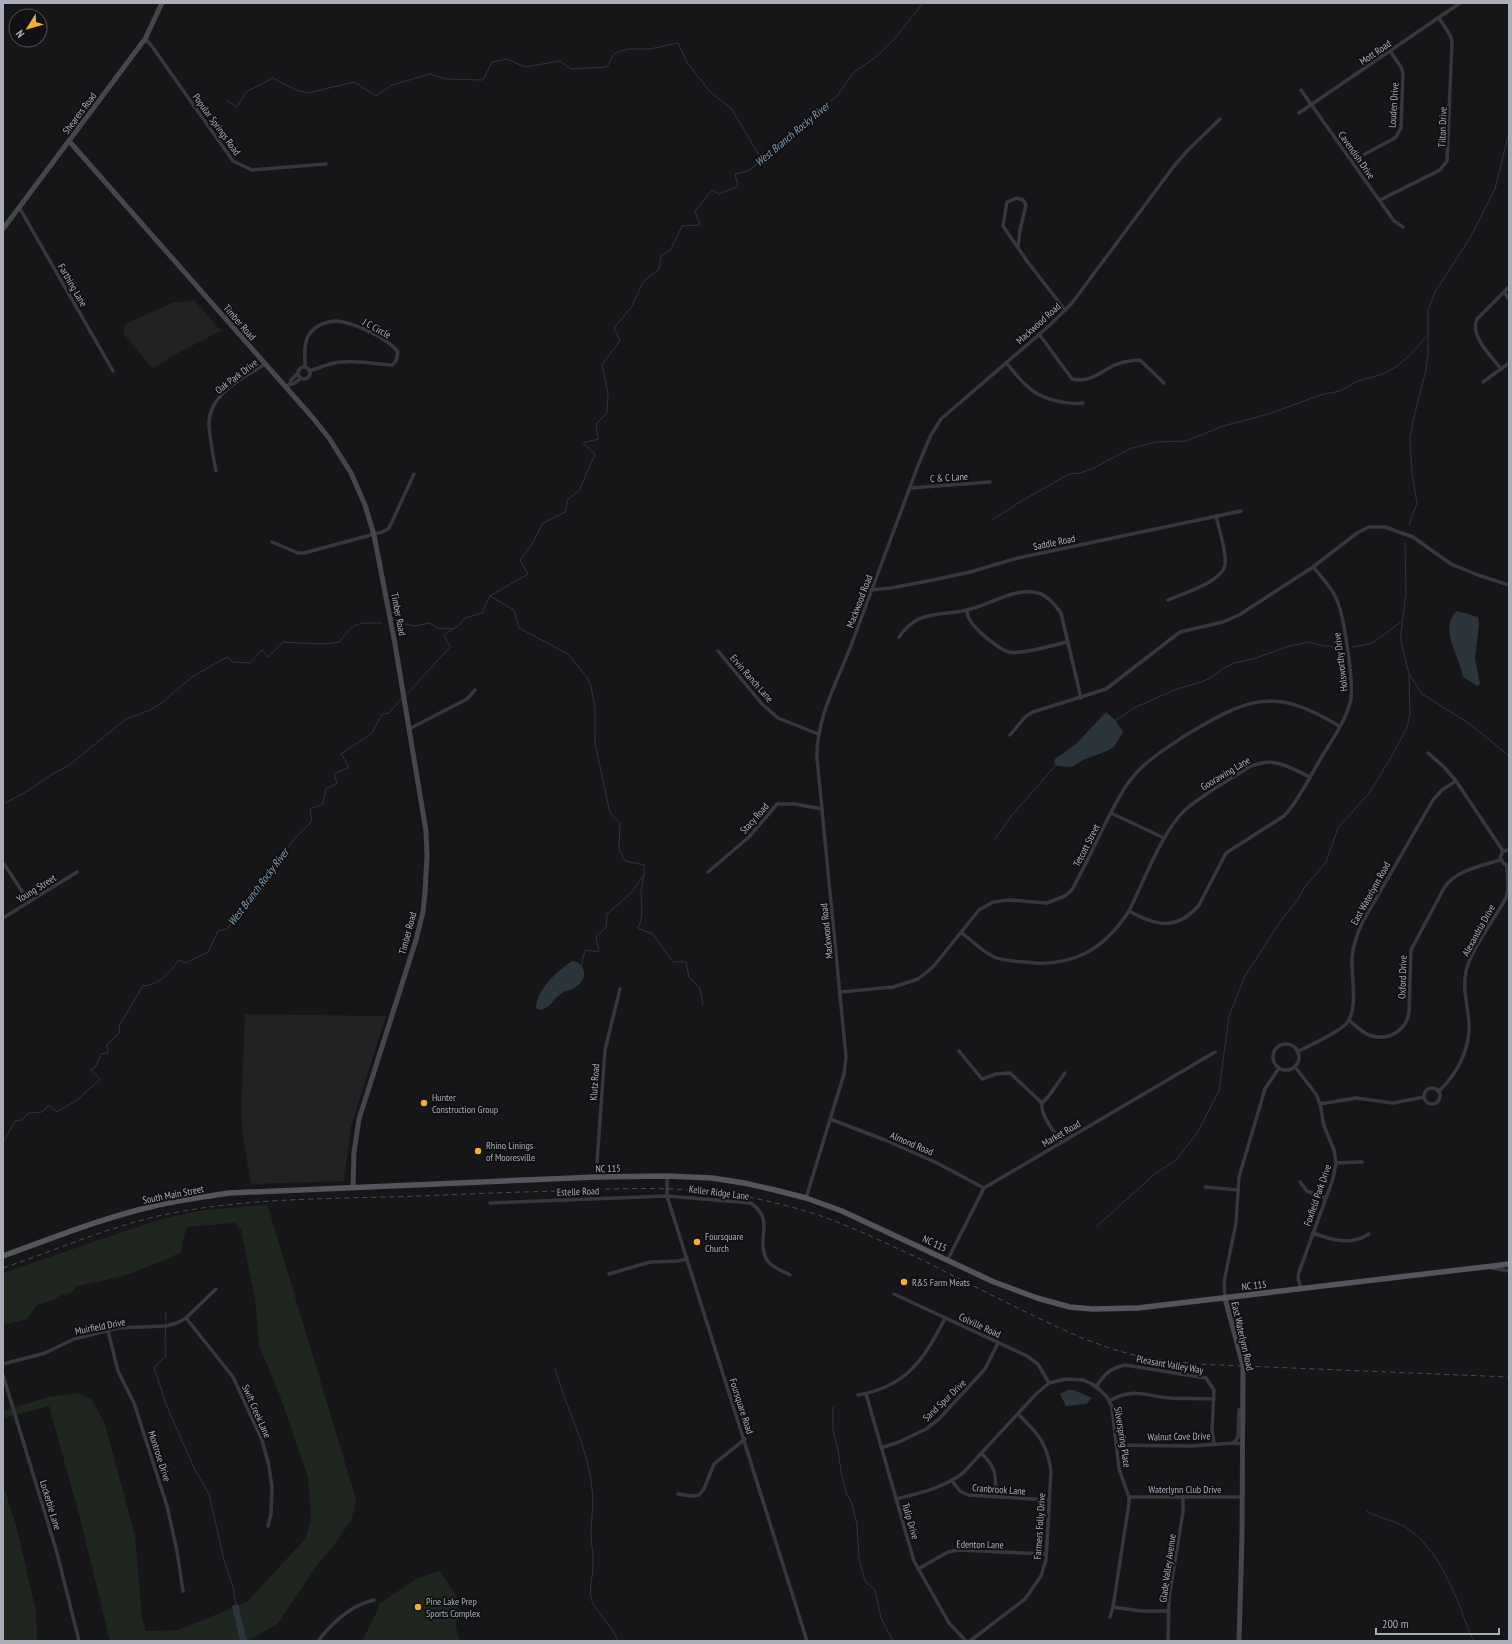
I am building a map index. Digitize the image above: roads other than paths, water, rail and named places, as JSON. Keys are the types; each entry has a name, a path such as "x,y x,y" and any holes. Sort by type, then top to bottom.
{"main road":[{"name":"NC 115","path":"353,1187 596,1177 667,1176 712,1178 744,1183 806,1198 846,1212 1011,1289 1037,1298 1070,1307 1115,1310 1509,1264"},
{"name":"South Main Street","path":"3,1256 117,1215 191,1198 245,1192 353,1187"}],"street":[{"name":"Shearers Road","path":"3,229 145,39 154,23 162,3"},
{"name":"Mott Road","path":"1299,113 1460,3"},
{"name":"Tilton Drive","path":"1380,200 1440,170 1447,161 1452,48 1450,35 1439,18"},
{"name":"Popular Springs Road","path":"145,39 151,45 233,161 252,170 326,164"},
{"name":"Louden Drive","path":"1352,161 1396,137 1401,128 1403,74 1401,67 1390,51"},
{"name":"Cavendish Drive","path":"1301,90 1394,221 1403,227"},
{"name":"Mackwood Road","path":"806,1198 844,1074 846,1057 841,992 817,758 818,734 822,716 931,435 941,419 1039,334 1072,303 1174,166 1189,148 1220,119"},
{"name":"Timber Road","path":"69,141 265,364 288,385 340,454 359,489 374,535 395,644 426,830 427,862 424,898 416,940 359,1119 354,1152 353,1187"},
{"path":"1018,248 1020,230 1026,205 1023,200 1017,198 1007,202 1003,226 1018,248 1065,310"},
{"name":"Farthing Lane","path":"19,207 113,371"},
{"path":"1501,369 1474,331 1477,319 1509,286"},
{"path":"1504,292 1509,298"},
{"name":"J C Circle","path":"288,385 293,384 300,379 308,378 309,371 330,364 373,363 392,365 396,361 398,352 377,335 355,326 335,321 317,326 307,338 305,348 305,367"},
{"path":"1039,334 1072,379 1080,381 1094,378 1116,365 1131,360 1140,360 1164,383"},
{"path":"1006,363 1027,387 1045,397 1074,404 1083,403"},
{"path":"1483,382 1509,363"},
{"name":"Oak Park Drive","path":"216,471 209,424 213,406 218,398 226,391 265,364"},
{"path":"288,385 300,368 305,367 309,371"},
{"path":"297,374 300,379"},
{"path":"272,542 298,553 304,553 374,535 388,529 414,474"},
{"name":"C & C Lane","path":"910,488 990,482"},
{"name":"Saddle Road","path":"871,590 927,582 970,572 1018,558 1241,510"},
{"path":"1168,600 1209,582 1219,575 1225,567 1225,556 1216,516"},
{"path":"1010,735 1026,717 1033,712 1106,689 1180,632 1223,622 1239,615 1313,567 1357,533 1369,527 1385,527 1413,537 1451,564 1509,585"},
{"name":"Holsworthy Drive","path":"1129,911 1146,920 1156,923 1172,923 1186,917 1199,905 1226,853 1284,816 1291,808 1339,726 1350,703 1352,693 1343,624 1336,599 1313,567"},
{"path":"898,637 907,626 920,618 967,610 1007,596 1027,592 1040,594 1054,603 1061,613 1081,698"},
{"path":"967,610 967,615 975,627 990,641 1009,652 1018,652 1067,642"},
{"name":"Ervin Ranch Lane","path":"718,651 762,704 778,718 818,734"},
{"path":"409,729 467,699 475,690"},
{"name":"Tetcott Street","path":"841,992 893,987 918,979 933,967 980,910 993,902 1010,900 1047,903 1065,896 1072,890 1111,813 1129,782 1162,750 1215,718 1239,706 1261,702 1285,702 1309,709 1339,726"},
{"path":"1428,753 1444,767 1456,781 1503,851"},
{"name":"Goorawing Lane","path":"962,933 984,950 1001,960 1031,963 1056,963 1078,957 1098,947 1114,933 1129,911 1164,838 1179,816 1193,803 1258,763 1272,762 1283,764 1310,777"},
{"name":"East Waterlynn Road","path":"1349,1020 1353,1007 1353,952 1362,923 1433,800 1442,790 1456,781"},
{"name":"Stacy Road","path":"708,872 749,837 777,804 795,804 822,809"},
{"path":"1111,813 1164,838"},
{"path":"1508,865 1504,864 1500,860 1500,855 1503,851 1509,850"},
{"name":"Oxford Drive","path":"1349,1020 1363,1032 1372,1036 1389,1036 1402,1028 1407,1021 1409,1012 1411,950 1444,888 1458,875 1500,860"},
{"path":"4,864 29,902"},
{"name":"Alexandria Drive","path":"1439,1091 1459,1067 1467,1046 1469,1028 1465,990 1466,973 1472,955 1506,898 1508,889 1508,865"},
{"name":"Young Street","path":"3,918 77,872"},
{"name":"Klutz Road","path":"596,1177 605,1050 620,989"},
{"path":"1297,1052 1341,1028 1349,1020"},
{"path":"1282,1045 1294,1047 1297,1052 1298,1062 1295,1067 1286,1070 1279,1068 1273,1059 1274,1051 1282,1045"},
{"path":"959,1051 982,1079 996,1074 1010,1073 1042,1103"},
{"name":"Market Road","path":"984,1188 1215,1052"},
{"name":"Foxfield Park Drive","path":"1295,1067 1313,1089 1320,1104 1324,1126 1334,1150 1336,1162 1334,1175 1299,1272 1298,1278 1301,1289"},
{"name":"East Waterlynn Road","path":"1239,1641 1243,1407 1242,1366 1225,1298 1225,1278 1236,1224 1239,1177 1265,1088 1279,1068"},
{"path":"1061,1143 1041,1108 1042,1103 1065,1073"},
{"path":"1429,1088 1434,1088 1439,1091 1440,1099 1434,1104 1429,1104 1424,1098 1425,1092 1429,1088"},
{"path":"1320,1104 1356,1098 1393,1103 1424,1098"},
{"name":"Almond Road","path":"830,1119 885,1140 937,1163 984,1188"},
{"path":"1336,1162 1362,1162"},
{"name":"Foursquare Road","path":"667,1176 667,1196 807,1641"},
{"path":"1300,1182 1307,1191 1326,1198"},
{"path":"1205,1187 1238,1190"},
{"path":"948,1259 984,1188"},
{"name":"Estelle Road","path":"490,1203 667,1196"},
{"name":"Keller Ridge Lane","path":"667,1196 751,1203 757,1207 764,1221 765,1256 772,1265 790,1275"},
{"path":"1313,1233 1335,1240 1346,1241 1358,1239 1369,1234"},
{"path":"609,1274 650,1262 678,1261 687,1259"},
{"path":"1487,1267 1509,1271"},
{"name":"Muirfield Drive","path":"3,1364 39,1356 68,1341 108,1331 124,1328 177,1324 186,1318 216,1289"},
{"name":"Colville Road","path":"894,1294 1032,1359 1038,1364 1049,1383"},
{"name":"Swift Creek Lane","path":"186,1318 233,1377 262,1440 269,1466 272,1488 271,1514 268,1526"},
{"path":"858,1395 866,1394 886,1387 904,1376 930,1348 945,1318"},
{"name":"Montrose Drive","path":"108,1331 118,1371 132,1398 167,1506 177,1551 183,1591"},
{"name":"Sand Spur Drive","path":"881,1448 899,1442 926,1429 938,1419 986,1369 998,1343"},
{"name":"Pleasant Valley Way","path":"1096,1387 1109,1370 1125,1365 1206,1378 1214,1390 1212,1431 1214,1444"},
{"name":"Lockerbie Lane","path":"3,1375 57,1553 79,1641"},
{"name":"Silverspring Place","path":"1049,1383 1073,1379 1083,1380 1096,1387 1109,1401 1113,1413 1119,1469 1129,1497 1129,1503 1110,1618"},
{"path":"896,1500 941,1486 952,1481 963,1473 1049,1383"},
{"path":"1109,1401 1117,1396 1132,1392 1170,1398 1214,1399"},
{"name":"Tulip Drive","path":"866,1394 914,1561 949,1623 966,1641"},
{"path":"1234,1443 1238,1437 1239,1410 1243,1407"},
{"name":"Farmers Folly Drive","path":"970,1641 1025,1599 1041,1576 1046,1554 1051,1471 1049,1458 1042,1440 1018,1414"},
{"path":"678,1494 691,1496 699,1495 704,1489 714,1464 745,1440"},
{"name":"Walnut Cove Drive","path":"1116,1445 1190,1446 1234,1443 1242,1444"},
{"path":"981,1453 994,1468 996,1497"},
{"name":"Cranbrook Lane","path":"952,1481 960,1491 968,1495 1049,1500"},
{"name":"Waterlynn Club Drive","path":"1129,1497 1242,1497"},
{"name":"Glade Valley Avenue","path":"1168,1641 1169,1596 1183,1512 1183,1497"},
{"name":"Edenton Lane","path":"918,1569 948,1552 958,1550 1046,1554"},
{"path":"318,1641 332,1624 347,1613 361,1604 374,1600"},
{"path":"1113,1607 1141,1611 1169,1611"}],"waterway":[{"name":"West Branch Rocky River","path":"407,694 450,647 444,635 459,625 465,618 482,613 490,596 528,574 520,560 532,544 543,523 565,512 568,499 579,491 595,454 583,443 598,439 596,424 607,413 608,394 602,364 620,341 614,328 632,306 643,282 659,269 661,256 671,249 682,226 700,225 695,211 712,190 719,194 738,186 735,174 748,171 837,96 853,73 877,56 895,38 923,3"},
{"path":"226,100 237,107 246,92 273,78 296,90 308,93 354,82 376,96 392,85 430,74 446,79 483,80 492,62 507,59 525,67 560,61 571,69 607,67 614,54 627,49 650,49 678,43 687,62 710,92 731,108 762,160"},
{"path":"1409,525 1417,503 1412,473 1410,439 1426,370 1428,354 1428,310 1435,292 1470,238 1495,189 1509,133"},
{"path":"992,520 1023,500 1069,474 1080,473 1094,468 1129,449 1156,442 1186,441 1223,426 1269,414 1320,395 1340,391 1358,381 1383,374 1396,367 1409,356 1428,335"},
{"path":"1096,1227 1156,1173 1176,1160 1197,1133 1219,1091 1229,1016 1245,976 1304,888 1326,862 1338,828 1370,792 1407,727 1410,714 1409,674 1401,642 1406,593 1405,543"},
{"path":"490,596 514,610 519,628 568,654 587,677 591,687 595,708 595,743 610,813 620,823 619,849 625,861 644,865 641,893 642,915 638,928 653,934 673,962 686,962 689,977 700,988 703,1006"},
{"path":"1352,647 1369,644 1375,641 1401,622"},
{"path":"3,804 68,766 126,719 150,710 160,704 192,677 227,657 233,662 250,663 262,650 268,657 283,642 323,644 339,642 349,630 361,623 382,623"},
{"path":"400,623 415,626 430,623 437,628 453,629"},
{"path":"1115,721 1134,708 1174,690 1204,681 1234,663 1256,658 1289,646 1309,642 1324,646 1340,647"},
{"path":"1410,675 1422,694 1470,724 1509,756"},
{"name":"West Branch Rocky River","path":"3,1143 15,1121 22,1120 28,1113 42,1112 49,1105 57,1112 77,1100 100,1079 91,1070 96,1066 101,1054 108,1053 107,1045 119,1033 120,1024 143,986 149,985 164,978 179,960 185,963 208,952 218,931 227,929 295,838 312,821 310,809 323,804 326,789 337,783 334,774 349,767 341,754 372,733 382,714 389,713 401,699"},
{"path":"995,839 1012,815 1056,765"},
{"path":"581,966 585,950 599,952 596,937 606,927 607,914 631,893 644,875"},
{"path":"166,1312 166,1356 154,1367 166,1404 182,1441 196,1472 209,1494 224,1560 233,1587 236,1606"},
{"path":"555,1368 590,1473 593,1501 591,1535 593,1569 590,1590 591,1598 595,1607 618,1641"},
{"path":"833,1407 833,1430 846,1492 852,1504 857,1525 859,1559 865,1581 875,1590 881,1618 893,1641"},
{"path":"1367,1511 1406,1527 1427,1546 1440,1564 1450,1584 1474,1641"}],"railway":[{"path":"3,1268 102,1232 143,1220 195,1209 227,1205 291,1200 621,1189 679,1189 707,1191 765,1201 827,1218 920,1259 1061,1329 1112,1349 1141,1357 1196,1364 1509,1377"}],"place":[{"name":"Hunter Construction Group","path":"424,1103"},
{"name":"Rhino Linings of Mooresville","path":"478,1151"},
{"name":"Foursquare Church","path":"697,1242"},
{"name":"R&S Farm Meats","path":"904,1282"},
{"name":"Pine Lake Prep Sports Complex","path":"418,1607"}]}
